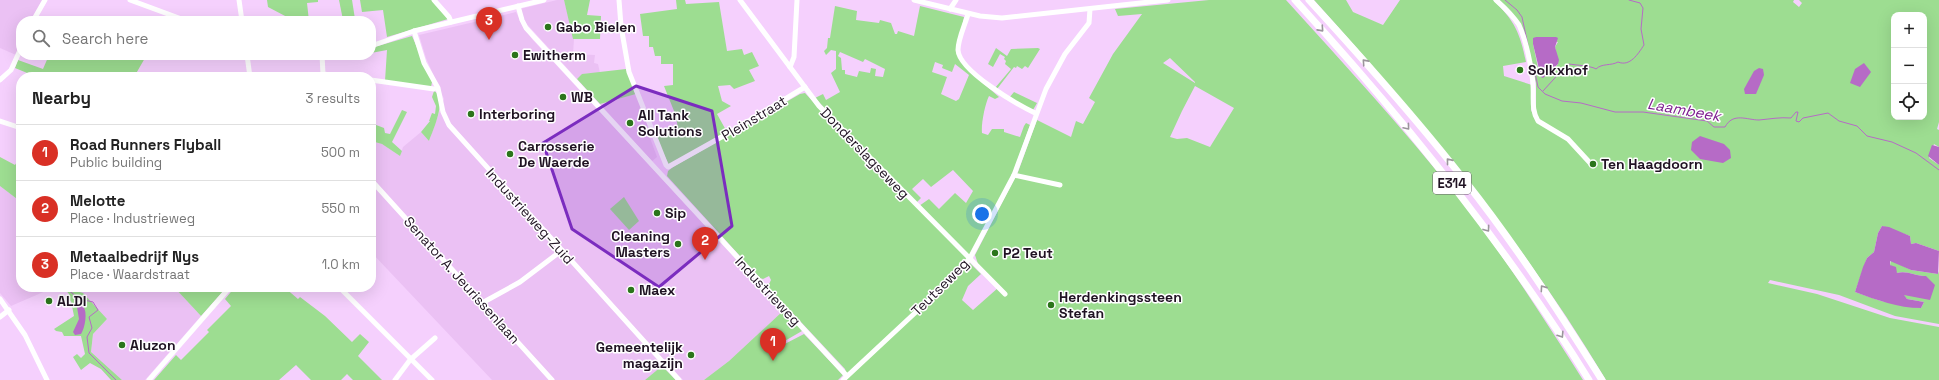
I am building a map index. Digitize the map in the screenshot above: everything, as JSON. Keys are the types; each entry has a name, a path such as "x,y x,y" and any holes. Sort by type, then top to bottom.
{"highway":[{"name":"E314","path":"1295,0 1397,115 1457,189 1524,280 1589,380"},
{"name":"E314","path":"1309,0 1410,113 1466,182 1546,292 1602,380"}],"street":[{"path":"36,16 45,0"},
{"path":"132,0 173,16"},
{"path":"239,0 241,16"},
{"path":"434,0 450,17 451,22"},
{"path":"376,44 414,31 544,0"},
{"name":"Pleinstraat","path":"619,0 620,26 629,72 668,167 804,88"},
{"name":"Donderslagseweg","path":"740,0 804,88 834,122 1005,294"},
{"path":"790,67 794,57 797,0"},
{"path":"914,0 968,14 1002,18 1168,0"},
{"path":"950,9 956,0"},
{"path":"1105,7 1108,0"},
{"path":"1496,0 1514,19 1521,31 1533,85 1533,102 1536,118 1538,121 1568,139 1591,164"},
{"name":"Industrieweg","path":"518,6 526,28 845,378"},
{"name":"Teutseweg","path":"845,378 946,284 970,258 1014,176 1036,114 1055,70 1089,23 1090,9"},
{"path":"968,14 958,49 964,62 993,89 1036,114"},
{"name":"Industrieweg-Zuid","path":"414,31 424,63 438,88 443,112 449,125 678,380"},
{"path":"0,80 11,70 16,59"},
{"path":"248,60 249,72"},
{"path":"322,60 323,72"},
{"path":"376,81 434,89"},
{"path":"0,120 16,126"},
{"path":"1014,176 1060,185"},
{"name":"Senator A. Jeurissenlaan","path":"376,186 552,380"},
{"path":"482,303 520,282 561,251"},
{"path":"149,380 226,292"},
{"path":"344,292 410,360 432,380"},
{"path":"0,298 25,335 48,380"},
{"path":"0,317 9,310"},
{"path":"395,380 410,360 434,338"}],"highlighted area":[{"path":"636,86 712,111 732,226 659,287 572,229 543,143"}],"shaded area":[{"path":"0,0 42,0 33,16 16,16 16,55 0,48"},
{"path":"557,0 564,0 574,39 573,54 595,55 594,63 598,64 600,73 583,74 577,79 525,22 520,9"},
{"path":"516,12 532,39 784,310 729,361 704,380 683,380 667,363 645,380 492,380 376,257 376,142 382,144 400,156 403,147 421,132 429,141 444,99 426,58 419,35"},
{"path":"1533,38 1558,38 1555,47 1559,60 1558,64 1543,78 1541,77 1533,44"},
{"path":"1864,63 1871,72 1860,87 1850,83 1855,69"},
{"path":"1759,68 1763,69 1764,75 1756,94 1745,94 1744,89 1754,71"},
{"path":"636,94 648,126 646,127 657,157 652,161 600,104"},
{"path":"1700,136 1724,144 1730,150 1731,158 1723,163 1700,159 1691,150 1692,142"},
{"path":"1932,145 1939,147 1939,165 1928,156"},
{"path":"0,186 16,198 16,292 43,292 11,306 0,293"},
{"path":"1882,226 1889,227 1910,236 1911,244 1916,243 1939,251 1938,274 1911,270 1890,261 1890,265 1896,267 1897,273 1904,272 1926,276 1935,285 1930,300 1904,295 1907,299 1924,302 1921,308 1912,308 1879,301 1855,292 1867,258 1874,252 1878,233"},
{"path":"72,292 179,292 201,316 145,380 122,380 91,352 93,334 107,319"},
{"path":"79,305 83,306 85,309 84,328 81,334 75,335 73,332 79,319 77,307"}],"green space":[{"path":"267,0 318,0 318,2 307,3 308,16 285,16 268,7"},
{"path":"339,0 352,0 355,16 342,16"},
{"path":"360,0 432,0 448,19 387,37 383,10 362,12"},
{"path":"564,0 590,0 587,15 601,16 600,39 573,39"},
{"path":"676,0 685,0 686,4 719,2 727,51 742,49 744,55 752,52 759,66 749,70 755,81 734,89 730,85 718,86 722,101 731,106 717,114 727,132 669,165 655,137 678,129 676,116 664,86 673,85 673,64 661,64 661,56 655,56 653,47 649,47 649,36 643,36 640,14 677,9"},
{"path":"1209,0 1286,0 1394,121 1457,196 1507,263 1583,380 846,380 970,263 981,274 968,286 962,300 973,310 999,287 979,267 975,255 1018,172 1037,120 1071,137 1076,121 1083,124 1095,102 1089,98 1113,54 1142,14 1118,16 1115,9","holes":["1170,58 1195,82 1195,83 1163,63","1195,86 1234,108 1210,147 1187,138 1177,139 1170,137"]},
{"path":"1314,0 1346,0 1353,12 1383,25 1400,0 1493,0 1507,14 1516,28 1526,62 1503,66 1504,76 1532,85 1531,110 1534,117 1540,120 1536,113 1536,83 1524,36 1498,0 1794,0 1793,2 1799,7 1802,3 1799,0 1939,0 1939,122 1937,129 1939,130 1939,147 1934,144 1929,158 1939,165 1939,251 1916,243 1911,244 1910,236 1882,226 1878,233 1874,252 1867,258 1855,292 1881,301 1921,308 1924,302 1907,299 1903,295 1926,276 1904,272 1897,273 1890,265 1891,260 1911,270 1938,274 1939,271 1939,324 1895,316 1839,295 1770,280 1768,283 1817,294 1890,318 1939,327 1939,380 1606,380 1541,279 1506,230 1432,136","holes":["1536,37 1558,42 1555,47 1558,64 1547,75 1539,72 1533,44"]},
{"path":"835,6 857,11 856,20 879,23 880,20 891,23 895,34 897,34 898,31 914,36 920,6 964,17 958,47 967,69 999,97 995,99 989,96 984,114 982,133 988,135 992,129 1004,129 1004,132 1020,137 1026,123 1030,125 1013,173 970,258 847,376 845,369 770,289 768,286 771,280 769,276 763,279 760,278 667,176 668,171 673,167 800,94 805,93 848,140 958,247 919,206 929,199 939,209 955,193 966,203 973,191 953,170 931,187 923,179 912,189 921,198 916,203 815,98 823,94 826,100 840,92 831,73 836,69 836,51 831,50 826,55 824,51 827,48 828,38 830,38","holes":["840,52 863,62 865,59 885,69 883,77 875,76 876,69 871,68 870,73 859,71 857,77 845,74 845,70 842,70 841,58 838,56","935,62 943,65 942,68 952,72 955,64 969,75 959,99 956,101 941,94 947,77 932,72"]},
{"path":"412,36 432,82 431,87 385,81 387,50 376,52 376,47"},
{"path":"996,48 1007,56 1011,49 1040,49 1028,68 1025,66 1022,69 1017,66 1016,68 1014,67 997,89 995,88 1011,69 1005,64 1005,57 1000,54 993,67 988,64"},
{"path":"18,60 43,69 47,60 144,60 137,72 25,72 15,68"},
{"path":"626,69 636,94 600,104 577,79 582,74"},
{"path":"434,91 440,100 440,107 429,141 421,132 430,121 432,113 435,114 436,106 432,97"},
{"path":"1014,92 1037,103 1033,110 1009,98"},
{"path":"402,110 407,112 392,142 402,151 400,156 382,144 376,142 376,125 384,128 385,133 390,134"},
{"path":"0,157 15,165 16,163 16,198 0,186"},
{"path":"624,197 639,221 629,230 610,209"},
{"path":"67,292 83,293 107,319 93,334 91,352 122,380 111,380 101,369 90,363 81,370 73,357 77,354 81,358 85,354 81,336 64,336 62,332 54,329 74,316 71,301 69,302 69,294"},
{"path":"179,292 223,292 201,316"},
{"path":"231,292 290,292 298,299 300,297 325,316 352,342 360,334 369,342 358,356 382,380 353,380 347,374 341,380 311,380 296,365 279,380 154,380 176,355 181,360 209,332 207,330 231,306 225,299"},
{"path":"784,310 802,331 776,346 777,348 804,334 843,375 838,380 704,380 729,361"},
{"path":"662,366 676,380 645,380"}],"waterway":[{"name":"Laambeek","path":"1505,0 1517,10 1522,17 1528,45"},
{"path":"1543,91 1569,64 1587,66 1596,69 1601,66 1618,62 1626,63 1636,56 1644,45 1641,29 1643,8 1640,3 1629,0"},
{"name":"Laambeek","path":"1533,63 1538,87 1545,94 1562,101 1581,103 1615,112 1643,112 1707,121 1714,127 1725,127 1728,122 1736,118 1759,120 1791,118 1796,112 1798,112 1796,121 1799,122 1803,118 1828,113 1839,121 1857,126 1867,136 1892,142 1916,153 1939,170"},
{"path":"71,292 80,299 93,302 98,310 89,317 92,328 87,337 89,353 116,380"}],"place":[{"name":"Gabo Bielen","path":"548,27"},
{"name":"Metaalbedrijf Nys","path":"489,40"},
{"name":"Ewitherm","path":"515,55"},
{"name":"Solkxhof","path":"1520,70"},
{"name":"WB","path":"563,97"},
{"name":"Interboring","path":"471,114"},
{"name":"All Tank Solutions","path":"630,123"},
{"name":"Carrosserie De Waerde","path":"510,154"},
{"name":"Ten Haagdoorn","path":"1593,164"},
{"name":"Sip","path":"657,213"},
{"name":"Cleaning Masters","path":"678,244"},
{"name":"P2 Teut","path":"995,253"},
{"name":"Melotte","path":"705,260"},
{"name":"Maex","path":"631,290"},
{"name":"ALDI","path":"49,301"},
{"name":"Herdenkingssteen Stefan","path":"1051,305"},
{"name":"Aluzon","path":"122,345"},
{"name":"Gemeentelijk magazijn","path":"691,355"},
{"name":"Road Runners Flyball","path":"773,361"}]}
